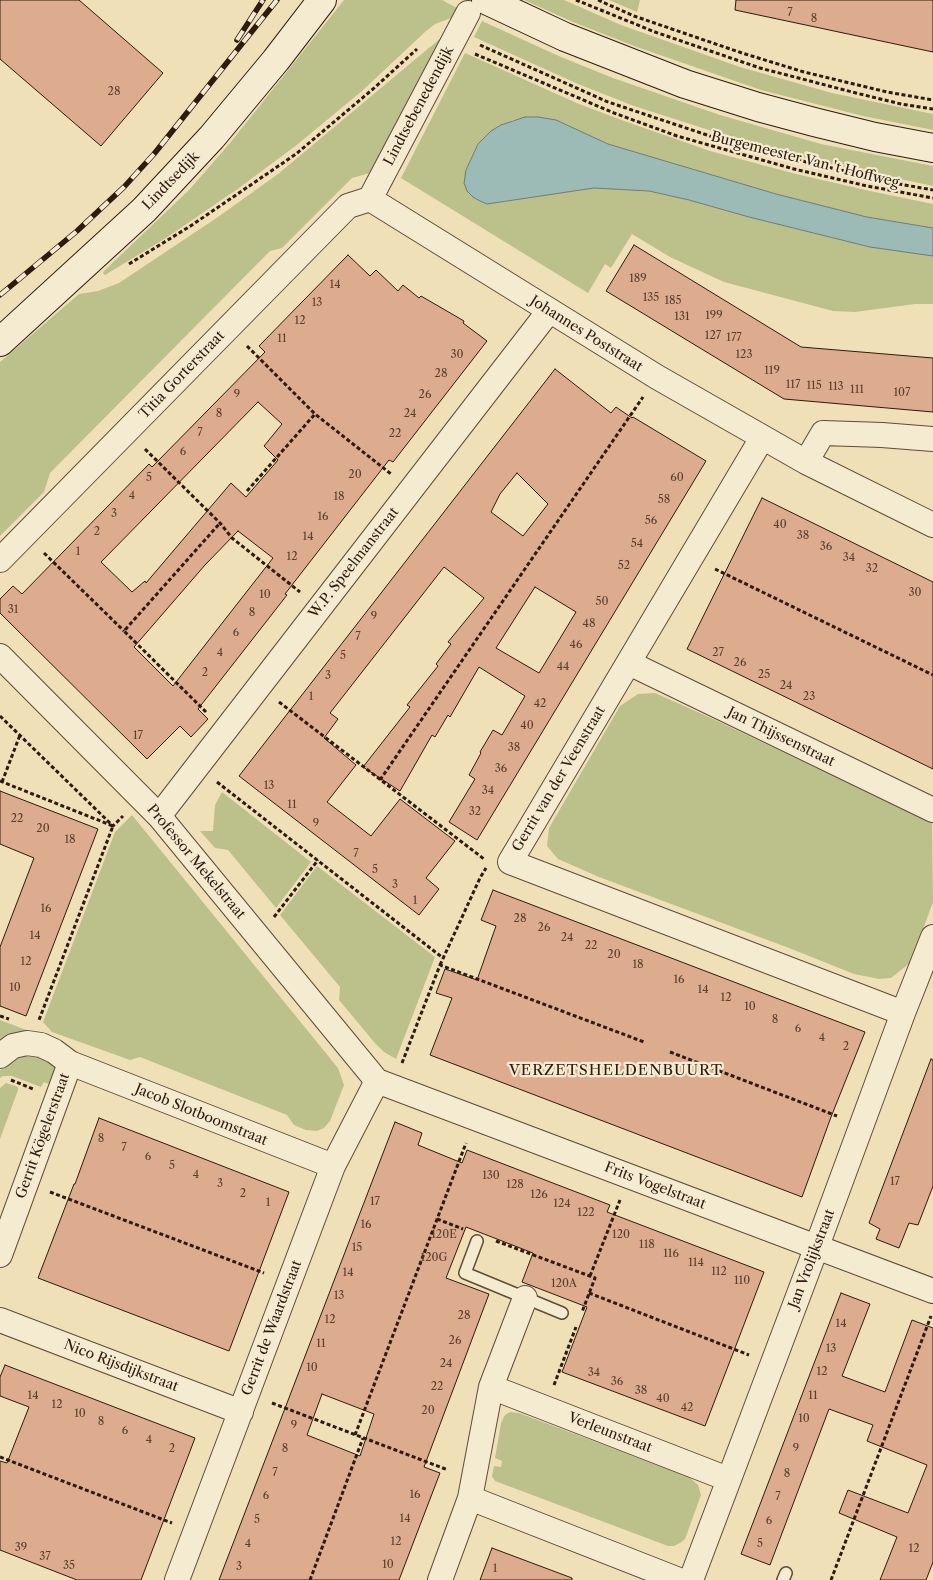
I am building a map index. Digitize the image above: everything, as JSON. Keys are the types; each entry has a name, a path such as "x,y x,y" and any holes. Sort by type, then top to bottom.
{"main road":[{"name":"Lindtsedijk","path":"0,342 144,210 212,137 276,60 322,0"},
{"path":"477,6 565,37 685,84 758,107 875,137 933,148"}],"street":[{"name":"Lindtsebenedendijk","path":"370,199 454,40 477,6"},
{"name":"Johannes Poststraat","path":"370,199 657,377 762,438 933,526"},
{"name":"Titia Gorterstraat","path":"0,560 348,206 370,199"},
{"name":"W.P. Speelmanstraat","path":"159,816 549,311"},
{"path":"806,462 823,433 933,439"},
{"name":"Gerrit van der Veenstraat","path":"762,438 510,862 903,1013"},
{"name":"Professor Mekelstraat","path":"0,656 159,816 259,937 385,1084"},
{"name":"Jan Thijssenstraat","path":"628,663 933,810"},
{"name":"Jan Vrolijkstraat","path":"691,1580 933,937"},
{"name":"Gerrit Kögelerstraat","path":"0,1056 14,1046 27,1043 41,1045 54,1050 70,1063 0,1255"},
{"name":"Jacob Slotboomstraat","path":"70,1063 333,1166"},
{"name":"Frits Vogelstraat","path":"385,1084 933,1291"},
{"name":"Gerrit de Waardstraat","path":"177,1580 333,1166 385,1084"},
{"path":"440,1580 472,1489 491,1387 525,1298"},
{"name":"Nico Rijsdijkstraat","path":"0,1320 244,1403"},
{"name":"Verleunstraat","path":"491,1387 728,1479"},
{"path":"472,1489 679,1580"}],"lane":[{"path":"477,1241 465,1272 562,1312"}],"path":[{"path":"576,0 655,32 760,68 901,104 933,109"},
{"path":"598,0 634,16 760,59 804,72 887,92 933,100"},
{"path":"121,269 192,225 296,154 431,37 442,31 472,52 614,113 677,136 794,169 867,186 933,198"},
{"name":"Burgemeester Van 't Hoffweg","path":"454,40 608,102 743,147 889,182 933,190"},
{"path":"228,328 315,414 411,490"},
{"path":"380,780 657,377"},
{"path":"247,491 315,414"},
{"path":"127,431 220,522 232,538 320,607"},
{"path":"124,631 220,522"},
{"path":"25,534 225,730"},
{"path":"692,557 933,675"},
{"path":"258,687 489,863 480,878 385,1084"},
{"path":"0,716 112,826"},
{"path":"20,735 1,782 112,826"},
{"path":"196,766 443,958"},
{"path":"39,1020 112,826 141,798"},
{"path":"259,937 318,860"},
{"path":"440,964 644,1042"},
{"path":"670,1052 861,1126"},
{"path":"5,1079 57,1098"},
{"path":"355,1434 476,1118"},
{"path":"590,1276 630,1176"},
{"path":"26,1183 290,1283"},
{"path":"589,1293 772,1364"},
{"path":"831,1580 933,1310"},
{"path":"244,1403 355,1434 472,1489"},
{"path":"310,1580 363,1438"},
{"path":"0,1457 196,1531"}],"green space":[{"path":"344,0 442,0 461,10 459,15 435,24 425,32 362,91 298,144 239,188 166,238 105,275 104,271 189,190 230,143"},
{"path":"524,0 564,0 621,25 740,67 832,93 933,114 933,130 863,116 761,90 634,46"},
{"path":"609,0 640,0 637,12"},
{"path":"482,21 613,78 720,115 821,144 933,166 933,186 765,148 634,106 578,84 474,37"},
{"path":"442,37 444,38 370,173 352,178 282,248 270,251 50,473 44,492 0,536 0,362 79,294 98,291 119,283 218,217 278,174"},
{"path":"465,53 579,104 710,151 796,174 933,204 933,228 867,217 776,194 608,144 556,120 513,120 491,131 478,144 466,170 473,197 480,201 487,204 594,188 649,191 689,200 870,247 933,256 933,304 915,304 855,312 833,311 724,282 670,257 632,234 611,268 605,264 588,293 401,178"},
{"path":"655,693 932,823 933,902 911,962 891,978 879,979 854,974 599,877 558,859 547,846 549,828 620,706 638,694"},
{"path":"222,792 311,862 276,908 228,850 215,848 200,831 213,831 215,805"},
{"path":"132,815 338,1068 344,1085 330,1121 324,1128 317,1131 306,1130 294,1125 287,1115 140,1057 130,1060 52,1032 43,1022 115,832"},
{"path":"317,866 435,957 396,1059 384,1052 374,1042 339,1000 340,987 280,915"},
{"path":"0,1020 37,1034 0,1047"},
{"path":"17,1053 58,1060 51,1085 44,1082 41,1087 12,1076 0,1078 0,1071 5,1063"},
{"path":"6,1083 18,1087 18,1090 0,1139 0,1088"},
{"path":"510,1412 519,1413 689,1477 698,1485 701,1495 685,1539 674,1546 668,1546 495,1481 492,1476 494,1466 501,1467 502,1461 495,1458 501,1423 505,1415"}],"water":[{"path":"525,117 556,120 608,144 776,194 867,217 933,228 933,256 870,247 649,191 594,188 487,204 473,197 467,191 464,183 466,170 478,144 491,131 501,125"}],"building":[{"path":"0,0 79,0 163,73 101,146 0,59"},
{"path":"736,0 933,0 933,52 735,10"},
{"path":"634,245 801,347 933,358 933,412 784,399 606,291"},
{"path":"348,255 370,276 376,270 398,291 403,285 419,298 421,296 464,321 463,323 487,341 393,462 389,460 198,709 208,719 191,737 180,726 147,759 0,613 0,599 13,586 22,594 149,464 152,467 265,352 259,346","holes":["258,402 282,424 264,446 278,460 246,497 231,483 146,583 145,581 132,592 101,562","238,531 273,558 173,686 134,647 205,565"]},
{"path":"555,369 611,413 616,407 706,461 477,840 449,822 475,779 469,775 493,730 502,735 525,696 479,667 450,717 448,715 435,737 432,735 400,791 363,767 410,707 407,705 438,666 436,664 451,644 448,642 484,598 444,567 330,713 338,719 324,738 356,765 327,802 371,836 400,799 455,841 426,878 439,889 419,915 239,776","holes":["517,473 548,504 523,536 491,512 500,494","535,587 576,612 539,673 496,648"]},
{"path":"762,498 933,582 933,769 687,649"},
{"path":"0,791 98,829 26,1016 0,1006 0,947 34,858 0,844"},
{"path":"493,890 865,1032 802,1197 430,1055 452,998 436,993 445,969 477,980 496,926 481,920"},
{"path":"931,1059 933,1060 933,1186 918,1225 909,1223 899,1248 876,1239 880,1229 869,1223"},
{"path":"99,1118 289,1192 229,1351 38,1278"},
{"path":"395,1122 422,1133 418,1145 462,1163 467,1150 610,1205 607,1212 764,1272 705,1426 562,1372 587,1307 522,1282 533,1253 466,1227 446,1278 489,1294 424,1467 440,1473 399,1580 219,1580","holes":["322,1394 374,1414 360,1456 307,1435"]},
{"path":"841,1293 870,1304 842,1376 885,1392 912,1320 933,1328 933,1562 926,1580 880,1580 897,1537 839,1513 848,1490 908,1513 927,1465 867,1441 873,1425 829,1409 770,1565 741,1554"},
{"path":"5,1365 195,1438 141,1580 77,1580 0,1550 0,1461 7,1463 29,1407 0,1396 0,1377"},
{"path":"492,1548 572,1578 572,1580 480,1580"}],"railway":[{"path":"237,40 263,0"},
{"path":"0,295 77,231 124,187 154,154 277,0"}],"district":[{"name":"VERZETSHELDENBUURT","path":"616,1071"}]}
